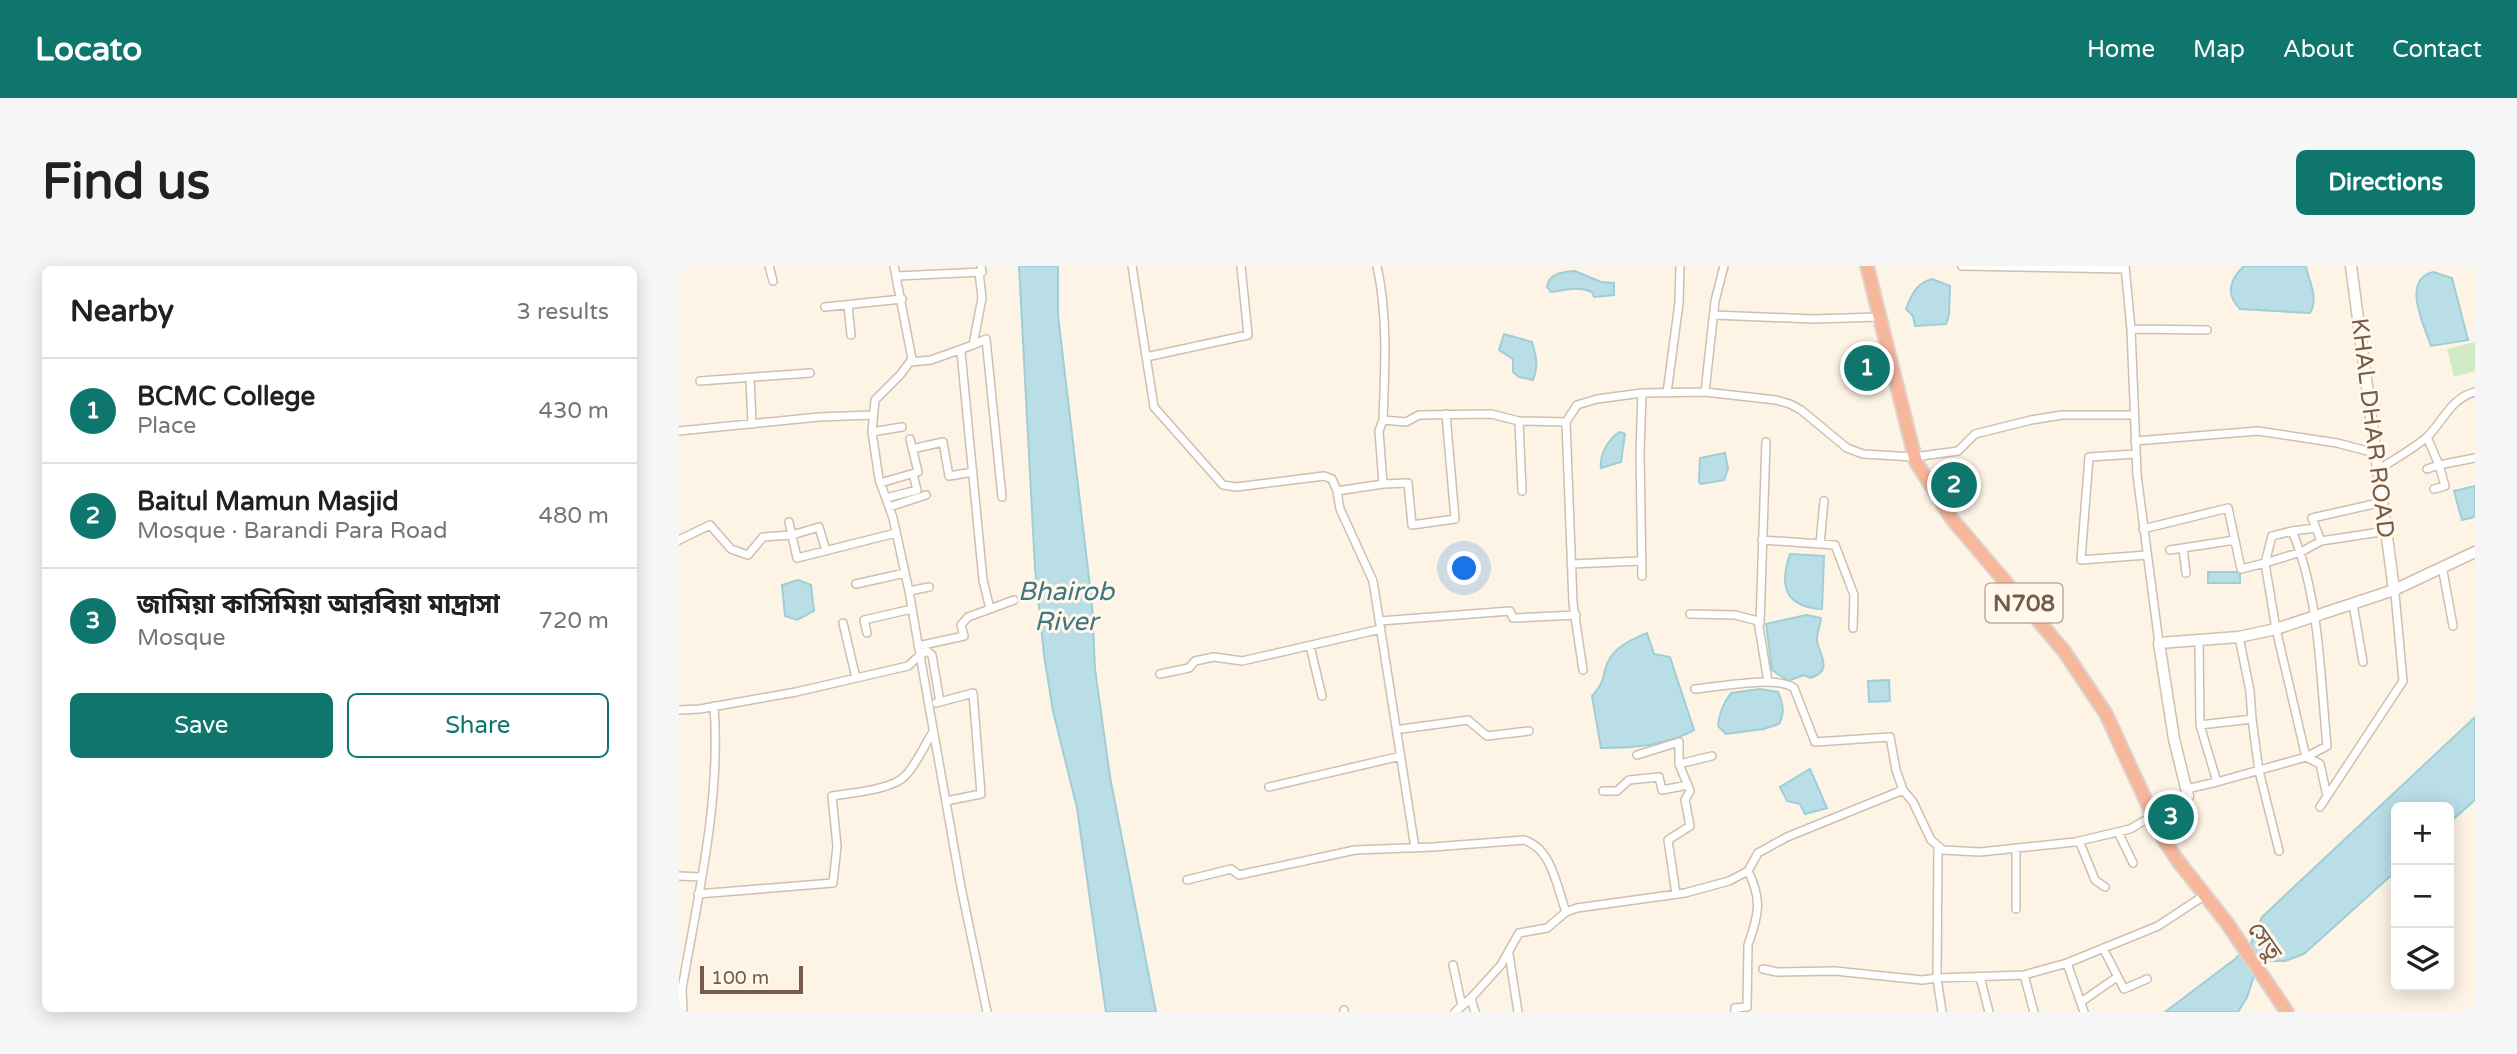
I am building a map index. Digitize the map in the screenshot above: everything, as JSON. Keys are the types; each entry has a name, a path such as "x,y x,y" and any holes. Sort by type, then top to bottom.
{"highway":[{"name":"N708","path":"1868,266 1914,457 1952,519 2064,651 2106,714 2164,840 2205,895"},
{"name":"সেতু","path":"2205,895 2287,1012"}],"street":[{"path":"768,266 773,281"},
{"path":"894,266 911,347 910,362 875,400 872,432 880,483 896,533 909,591 987,1012"},
{"path":"1132,266 1154,407 1223,485 1236,487 1324,476 1332,479 1340,509 1373,581 1415,848"},
{"path":"1146,357 1248,335 1241,266"},
{"path":"1377,266 1381,283 1384,342 1383,420 1380,431 1383,484"},
{"path":"1667,393 1679,303 1680,266"},
{"path":"1705,392 1714,315 1724,266"},
{"path":"1695,690 1768,682 1790,685 1794,688 1815,742 1890,737 1903,790 1913,802 1931,840 1949,852 1980,852 2075,842 2130,829 2187,798 2174,740 2143,529 2125,268 1962,266"},
{"name":"KHAL DHAR ROAD","path":"2351,266 2394,592"},
{"path":"897,276 980,269 982,298 973,345"},
{"path":"825,307 902,299"},
{"path":"848,305 851,335"},
{"path":"1714,315 1813,319 1879,317"},
{"path":"2131,329 2207,330"},
{"path":"910,362 931,360 986,339 1002,498"},
{"path":"961,352 983,580 990,608"},
{"path":"700,381 810,373"},
{"path":"750,378 752,424"},
{"path":"1583,670 1573,603 1566,422 1577,405 1597,399 1642,393 1705,392 1776,400 1801,410 1847,448 1863,454 1914,457 1958,451 1975,434 2031,420 2062,415 2134,415"},
{"path":"2378,470 2427,437 2452,405 2467,394 2475,392"},
{"path":"1641,576 1642,393"},
{"path":"1337,491 1408,483 1412,525 1455,519 1446,414"},
{"path":"1383,420 1406,422 1419,415 1491,414 1518,421 1566,422"},
{"path":"679,431 832,416 872,415"},
{"path":"1518,421 1522,491"},
{"path":"872,432 902,427"},
{"path":"2135,441 2258,431 2337,443 2375,453"},
{"path":"2427,437 2445,486 2434,489"},
{"path":"880,483 918,472 910,439"},
{"path":"912,449 943,442 949,476 973,472"},
{"path":"1766,442 1760,623 1768,682"},
{"path":"2136,454 2089,457 2081,560 2147,555"},
{"path":"2427,469 2475,458"},
{"path":"887,503 917,490 913,474"},
{"path":"887,503 926,495"},
{"path":"1820,544 1824,501"},
{"path":"2321,541 2312,518 2383,502"},
{"path":"2143,529 2228,508 2241,569 2301,552 2321,541 2387,531"},
{"path":"789,522 797,558 896,533"},
{"path":"679,541 711,525 731,549 748,555 763,537 792,535 819,527 826,551"},
{"path":"2316,528 2272,536 2265,563 2276,629 2306,757 2320,765 2327,796"},
{"path":"2186,789 2306,757 2327,746 2315,616 2301,552 2292,531"},
{"path":"1762,540 1835,545 1854,595 1853,628"},
{"path":"2171,550 2235,540"},
{"path":"2183,548 2186,573"},
{"path":"2159,643 2239,637 2276,629 2394,592 2475,552"},
{"path":"1571,564 1640,561"},
{"path":"2442,566 2453,626"},
{"path":"856,584 905,573"},
{"path":"909,591 929,587"},
{"path":"2320,807 2403,681 2394,592"},
{"path":"918,646 964,636 961,625 968,617 1014,600"},
{"path":"2353,604 2363,662"},
{"path":"867,633 864,620 912,609"},
{"path":"1380,621 1510,611 1513,618 1576,615"},
{"path":"1690,614 1735,615 1760,623"},
{"path":"843,623 856,678"},
{"path":"1160,674 1189,668 1195,661 1205,658 1219,657 1242,662 1381,629"},
{"path":"2239,637 2250,691 2259,771 2279,851"},
{"path":"2199,641 2200,725 2217,782"},
{"path":"1310,646 1322,696"},
{"path":"679,710 796,692 908,666 927,652 932,655 940,702"},
{"path":"928,705 973,693 981,794 946,801"},
{"path":"683,1012 682,989 714,800 717,747 715,706"},
{"path":"2200,725 2252,719"},
{"path":"1402,729 1468,720 1487,736 1529,731"},
{"path":"698,894 833,883 837,846 832,796 859,793 905,777 933,731"},
{"path":"1637,755 1679,742 1679,764 1690,791 1685,800 1690,826 1668,840 1676,894"},
{"path":"1269,787 1401,756"},
{"path":"1679,764 1712,756"},
{"path":"1603,791 1617,791 1629,780 1659,777 1662,790 1688,785"},
{"path":"1455,1012 1471,998 1509,953 1517,934 1547,928 1566,912 1600,904 1676,894 1729,881 1748,871 1758,853 1787,837 1903,790"},
{"path":"2118,832 2133,863"},
{"path":"1187,880 1231,869 1239,875 1355,850 1528,841 1546,857 1566,912"},
{"path":"2080,843 2095,880 2105,887"},
{"path":"1938,847 1937,978 1942,1012"},
{"path":"2016,849 2016,909"},
{"path":"1735,1012 1735,1008 1747,1007 1748,943 1759,913 1754,883 1748,871"},
{"path":"679,876 701,877"},
{"path":"1763,969 1777,972 1835,971 1922,980 2024,975 2067,962 2158,926 2205,895"},
{"path":"2103,948 2124,989 2147,979"},
{"path":"1509,953 1518,1012"},
{"path":"2067,962 2084,1012"},
{"path":"1453,965 1462,1006"},
{"path":"2024,975 2034,1012"},
{"path":"1980,977 1989,1012"},
{"path":"2081,1002 2117,977"},
{"path":"1471,998 1475,1012"}],"green space":[{"path":"2475,342 2475,371 2454,377 2447,349"}],"water":[{"name":"Bhairob River","path":"1019,266 1058,266 1058,315 1092,604 1095,669 1110,777 1156,1012 1106,1012 1077,808 1053,711 1044,655 1035,568"},
{"path":"2244,266 2306,266 2314,302 2310,313 2240,309 2232,298 2231,287 2235,276"},
{"path":"1575,271 1601,282 1614,283 1614,295 1594,297 1592,292 1577,289 1551,292 1547,287 1554,276"},
{"path":"2433,272 2452,278 2468,340 2431,346 2420,315 2416,293 2423,277"},
{"path":"1932,279 1950,286 1946,324 1915,326 1913,316 1906,309 1918,287"},
{"path":"1504,334 1532,342 1536,356 1533,380 1519,377 1513,372 1513,359 1499,350"},
{"path":"1620,432 1625,434 1621,462 1601,468 1606,447"},
{"path":"1725,453 1728,469 1724,480 1701,484 1700,458"},
{"path":"2475,486 2475,517 2462,520 2454,491"},
{"path":"1790,554 1824,556 1822,609 1800,604 1788,593 1785,576"},
{"path":"2208,572 2240,572 2240,583 2208,583"},
{"path":"798,580 811,585 814,611 797,620 785,616 782,585"},
{"path":"1806,615 1821,618 1817,640 1823,661 1822,671 1810,678 1804,675 1788,681 1772,670 1766,624"},
{"path":"1647,633 1654,654 1670,657 1694,730 1672,740 1649,745 1601,748 1592,696 1602,683 1608,662 1615,652"},
{"path":"1889,680 1890,701 1869,702 1868,681"},
{"path":"1760,689 1778,692 1783,708 1779,724 1764,729 1726,734 1718,726 1722,708 1731,693"},
{"path":"2475,717 2475,800 2454,819 2454,802 2391,802 2391,876 2304,954 2285,961 2265,961 2257,967 2247,997 2238,1012 2165,1012 2235,959 2251,943 2262,917"},
{"path":"1810,769 1827,808 1805,814 1800,804 1787,801 1780,787"}],"place":[{"name":"BCMC College","path":"1867,368"},
{"name":"Baitul Mamun Masjid","path":"1954,485"},
{"name":"জামিয়া কাসিমিয়া আরবিয়া মাদ্রাসা","path":"2171,817"}]}
